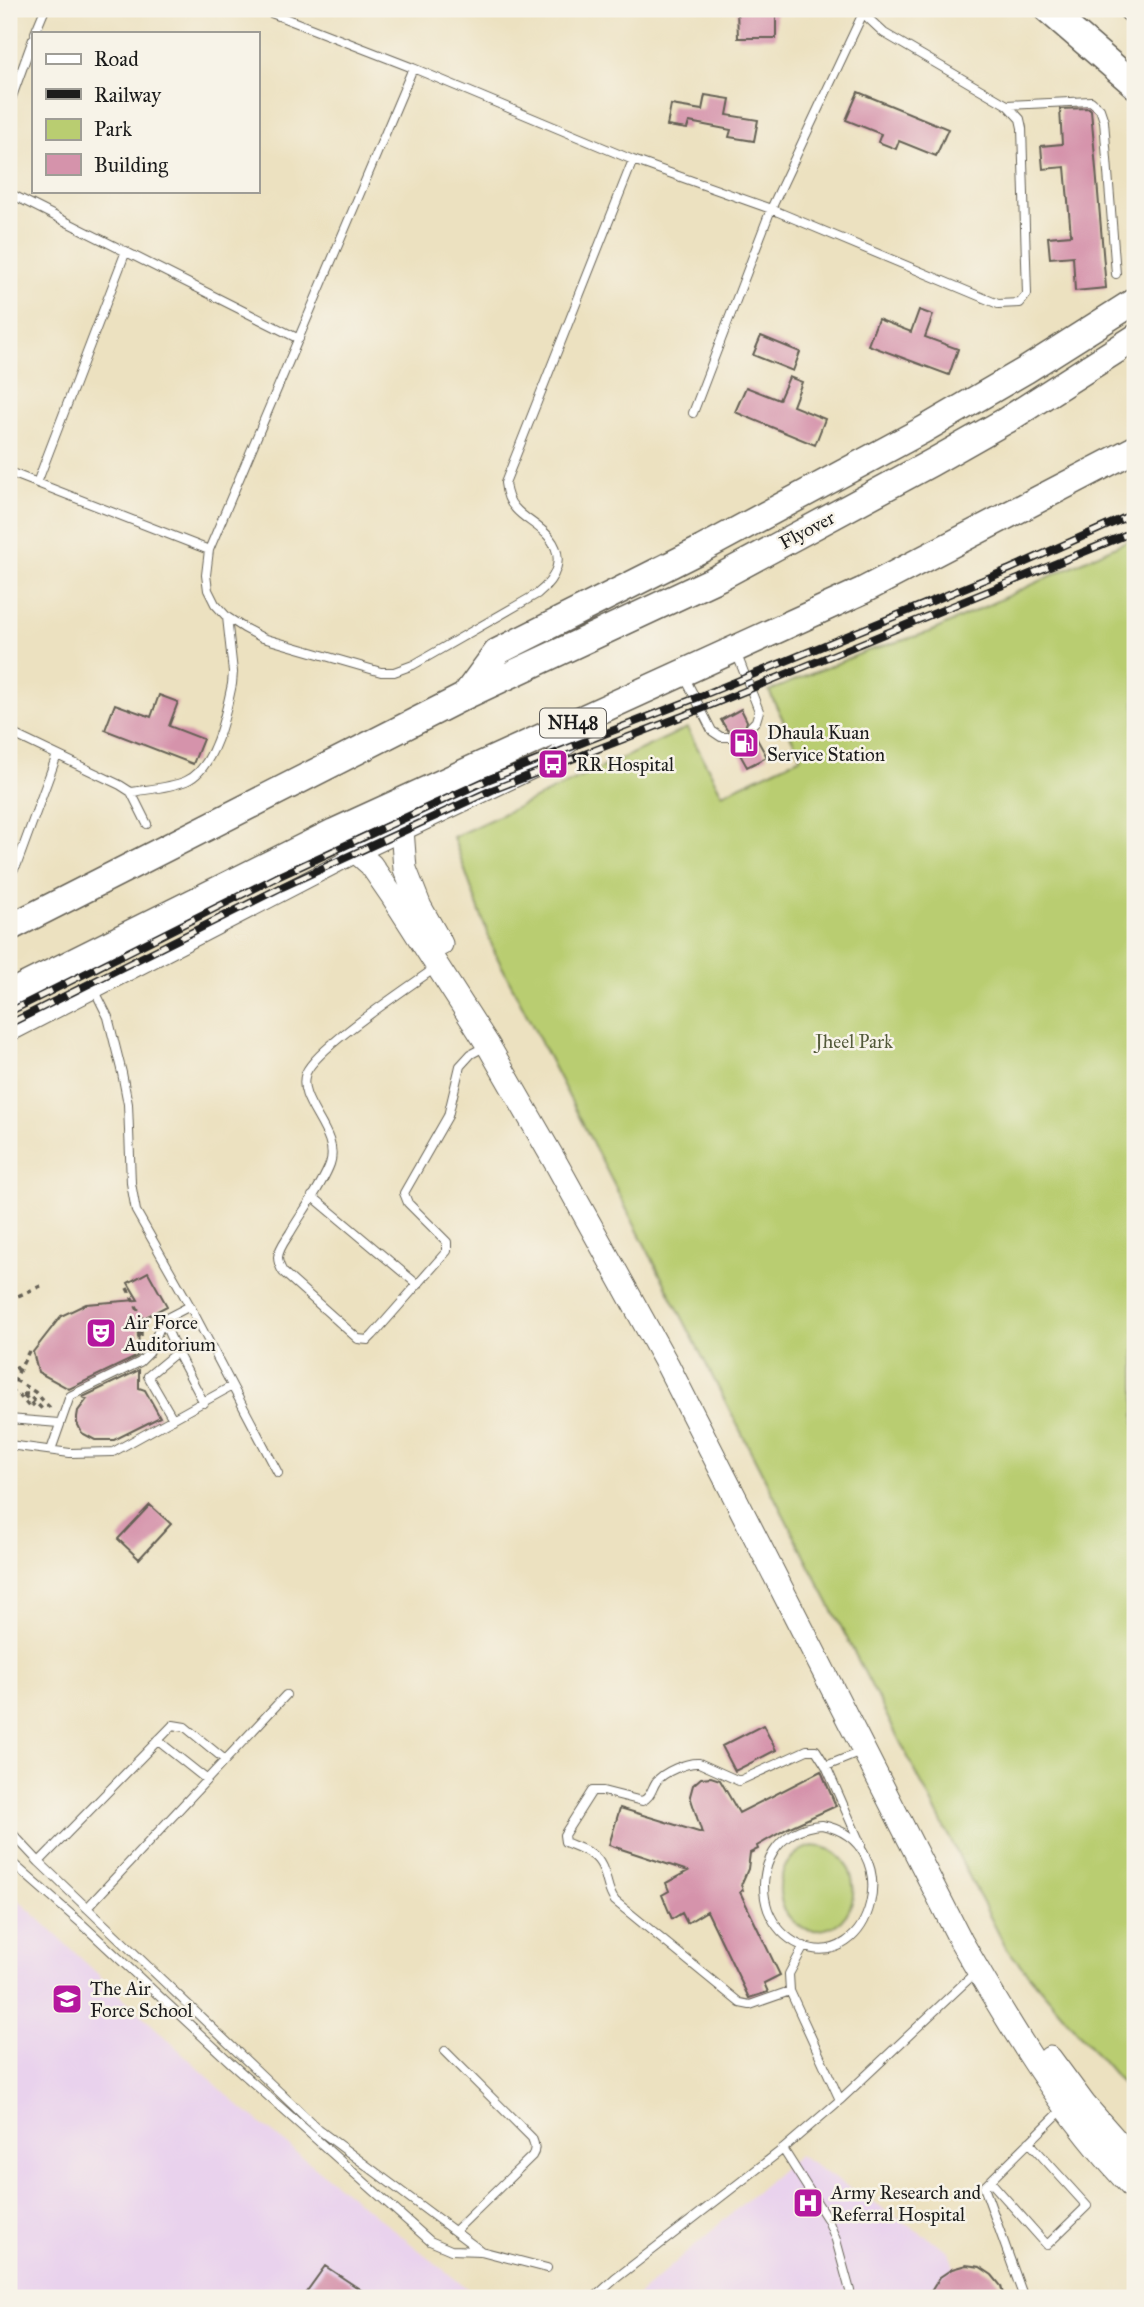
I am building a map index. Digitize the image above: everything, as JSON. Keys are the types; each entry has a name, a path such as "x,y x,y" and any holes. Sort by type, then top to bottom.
{"main road":[{"path":"1047,9 1135,85"},
{"path":"465,696 497,652 702,549 923,430 1026,370 1135,301"},
{"name":"Flyover","path":"9,928 465,696 720,577 996,426 1135,338"},
{"name":"NH48","path":"9,993 334,832 862,591 1135,449"},
{"path":"400,802 402,891 437,967 488,1045 667,1364 978,1970 1064,2108 1104,2158 1135,2190"},
{"path":"334,832 402,891 450,961 672,1353 994,1975 1057,2069 1135,2162"}],"street":[{"path":"9,1034 357,854 540,767 573,742 603,709"}],"lane":[{"path":"36,32 45,9"},
{"path":"261,9 413,68 633,160 771,209 998,304 1020,303 1027,294 1020,119 1007,105 884,33 868,18 865,9"},
{"path":"693,413 771,209 865,9"},
{"path":"9,105 32,42"},
{"path":"413,68 209,551 206,575 208,590 215,604 228,617 263,638 347,663 394,672 413,666 537,594 554,578 557,568 549,537 514,508 507,495 505,483 633,160"},
{"path":"1007,105 1091,101 1100,109 1104,121 1116,274"},
{"path":"9,192 299,339"},
{"path":"37,483 126,251"},
{"path":"9,472 209,551"},
{"path":"131,792 185,782 195,776 211,754 232,684 228,617"},
{"path":"734,649 759,710 756,721 751,726"},
{"path":"682,673 712,731 721,737 729,737"},
{"path":"9,732 131,792 147,824"},
{"path":"9,876 17,864 57,755"},
{"path":"437,967 355,1026 324,1052 307,1072 307,1093 329,1138 332,1154 327,1170 280,1250 279,1265 358,1339 368,1340 373,1335 444,1256 449,1246 408,1203 404,1193 447,1116 460,1066 471,1054 488,1045"},
{"path":"95,991 108,1017 128,1104 131,1183 136,1211 190,1306 278,1473"},
{"path":"312,1196 418,1285"},
{"path":"51,1450 71,1396 140,1362 149,1353 163,1320 190,1306"},
{"path":"163,1320 204,1403"},
{"path":"173,1419 148,1376 177,1352"},
{"path":"9,1445 93,1454 113,1452 232,1386"},
{"path":"9,1419 59,1423"},
{"path":"87,1908 286,1695"},
{"path":"39,1863 173,1725 185,1727 224,1759"},
{"path":"157,1740 206,1779"},
{"path":"790,1991 750,2005 740,2003 615,1901 607,1888 600,1863 593,1856 565,1842 564,1835 593,1791 642,1801 649,1798 658,1779 692,1763 699,1763 739,1781 812,1749 820,1754 827,1766 868,1860 872,1872 873,1898 857,1932 838,1945 815,1949 804,1947 784,1934 776,1925 766,1902 764,1889 768,1864 780,1842 800,1829 811,1826 834,1827 854,1840 868,1860"},
{"path":"827,1766 863,1750"},
{"path":"9,1830 39,1863 318,2130 481,2252"},
{"path":"9,1860 430,2241 451,2250 481,2252 547,2268"},
{"path":"804,1947 789,1974 790,1991 840,2100"},
{"path":"594,2298 783,2149 840,2100 978,1970"},
{"path":"445,2051 535,2144 532,2156 455,2231"},
{"path":"1024,2298 984,2187 1064,2108"},
{"path":"990,2181 1047,2245 1087,2206 1029,2142"},
{"path":"783,2149 828,2220 852,2298"}],"path":[{"path":"9,1300 43,1285"},
{"path":"127,1288 142,1324 145,1347 140,1362"},
{"path":"139,1352 142,1324"},
{"path":"29,1351 9,1390 34,1409 23,1394 28,1394 43,1410"},
{"path":"9,1358 19,1371"},
{"path":"15,1380 35,1392 51,1409"}],"shaded area":[{"name":"The Air Force School","path":"9,1891 240,2107 479,2298 9,2298"},
{"name":"Army Research and Referral Hospital","path":"798,2155 949,2251 963,2298 635,2298"}],"green space":[{"name":"Jheel Park","path":"1135,537 1135,2099 1006,1948 494,951 453,837 687,728 722,794 801,757 769,691 867,651 930,632"},
{"path":"813,1846 830,1850 842,1859 850,1872 853,1887 852,1902 846,1915 835,1925 820,1930 804,1928 792,1920 784,1908 780,1894 781,1878 787,1864 797,1853"}],"building":[{"path":"737,9 776,9 776,38 738,38"},
{"path":"858,92 948,129 936,156 899,141 896,149 878,142 881,134 846,120"},
{"path":"705,95 730,99 727,115 758,120 754,141 729,137 731,130 689,122 687,129 667,126 671,105 702,110"},
{"path":"1089,108 1106,288 1075,291 1073,256 1050,258 1048,237 1071,235 1065,167 1043,169 1041,146 1062,144 1060,109"},
{"path":"919,310 933,315 925,337 958,349 949,375 868,345 878,319 911,332"},
{"path":"761,336 800,352 793,371 753,355"},
{"path":"789,377 802,382 793,406 825,419 815,445 735,412 746,387 779,400"},
{"path":"159,695 178,702 169,726 203,739 193,764 105,730 115,704 151,717"},
{"path":"741,709 747,721 745,728 753,732 767,757 747,767 733,742 735,734 727,730 721,720"},
{"path":"148,1272 167,1306 138,1321 139,1354 136,1357 69,1389 38,1372 33,1352 61,1316 86,1304 138,1300 128,1283"},
{"path":"139,1370 139,1388 145,1390 160,1417 114,1440 95,1440 82,1433 77,1417 87,1399 83,1397"},
{"path":"150,1505 171,1524 139,1559 118,1539"},
{"path":"763,1725 776,1750 735,1771 722,1746"},
{"path":"821,1771 836,1806 790,1827 750,1853 748,1869 741,1885 743,1890 740,1892 780,1975 764,1983 768,1992 749,1998 707,1911 687,1923 682,1913 672,1919 662,1895 669,1891 666,1883 688,1871 609,1845 620,1808 702,1833 690,1796 693,1785 701,1778 720,1780 739,1813"},
{"path":"966,2265 980,2267 992,2275 1001,2286 1004,2298 927,2298 940,2277 952,2269"},
{"path":"325,2266 373,2298 302,2298"}],"railway":[{"path":"9,1012 277,877 487,780 696,698 1010,569 1135,513"},
{"path":"9,1024 282,887 492,790 701,709 1135,531"}],"place":[{"name":"Dhaula Kuan Service Station","path":"744,743"},
{"name":"RR Hospital","path":"553,764"},
{"name":"Air Force Auditorium","path":"101,1333"},
{"name":"The Air Force School","path":"67,1999"},
{"name":"Army Research and Referral Hospital","path":"808,2203"}]}
